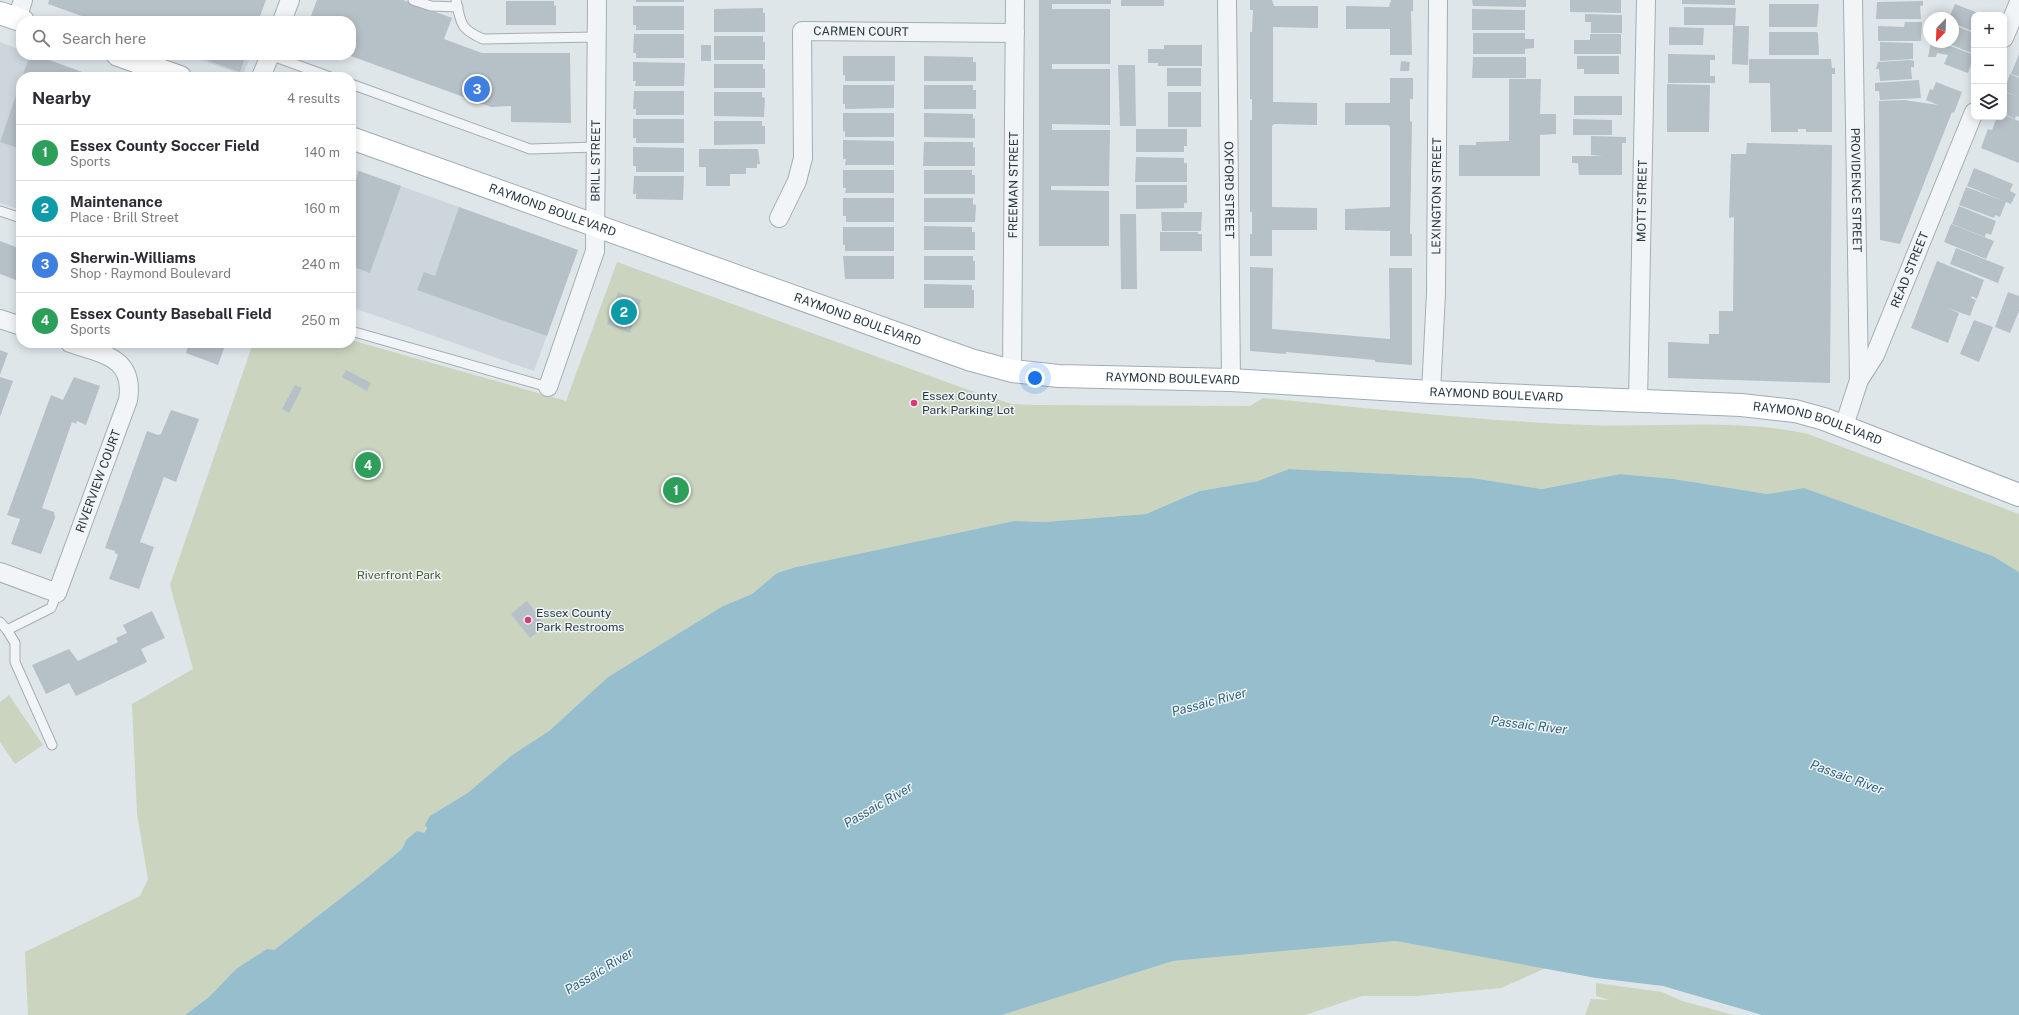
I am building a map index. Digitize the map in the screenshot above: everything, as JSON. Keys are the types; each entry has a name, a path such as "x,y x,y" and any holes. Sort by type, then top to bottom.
{"main road":[{"path":"132,60 166,72"},
{"name":"RAYMOND BOULEVARD","path":"356,140 971,360 1012,371 1059,376 1231,380 1638,402 1741,404 1777,408 1812,416 1844,426 2018,492"}],"street":[{"path":"284,16 290,0"},
{"name":"BRILL STREET","path":"548,386 595,252 597,0"},
{"name":"FREEMAN STREET","path":"1012,371 1016,0"},
{"name":"OXFORD STREET","path":"1226,0 1231,380"},
{"name":"LEXINGTON STREET","path":"1431,392 1436,293 1438,0"},
{"name":"MOTT STREET","path":"1638,402 1646,0"},
{"name":"PROVIDENCE STREET","path":"1853,0 1859,380"},
{"path":"2007,31 2019,2"},
{"name":"CARMEN COURT","path":"778,218 797,181 803,158 802,31 1015,33"},
{"path":"263,72 268,60"},
{"name":"READ STREET","path":"1844,426 1859,380 1875,355 1971,119"},
{"path":"0,319 16,324"},
{"name":"RIVERVIEW COURT","path":"57,593 125,407 130,388 127,375 116,360 84,348"},
{"path":"0,572 57,593"}],"lane":[{"path":"414,0 431,6 457,3 460,20 469,32 484,39 597,37"},
{"path":"284,60 316,72"},
{"path":"356,86 530,149 597,147"},
{"path":"0,211 16,216"},
{"path":"356,332 548,386"},
{"path":"7,630 51,608 57,593"},
{"path":"0,622 15,643 15,662 52,744"}],"shaded area":[{"path":"0,42 16,48 16,60 49,60 82,72 16,72 16,208 0,203"},
{"path":"200,60 249,60 244,72 234,72"},
{"path":"356,170 578,250 534,371 356,309"}],"green space":[{"name":"Riverfront Park","path":"617,262 963,388 1012,404 1250,406 1263,398 1426,414 1547,423 1616,426 1754,426 1808,434 2019,514 2019,572 1993,556 1804,488 1767,494 1674,479 1620,474 1542,489 1472,478 1289,469 1258,481 1198,491 1146,514 1044,522 1014,521 796,567 777,573 752,594 723,606 608,677 549,731 512,755 469,792 430,816 424,833 406,840 402,849 274,950 236,969 209,997 185,1015 28,1015 25,952 140,896 148,879 137,814 132,704 193,669 170,585 251,348 356,348 356,341 566,401"},
{"path":"9,695 43,745 15,764 0,742 0,702"},
{"path":"1396,941 1546,968 1501,988 1417,996 1362,996 1305,1015 1002,1015 1173,961"},
{"path":"1596,983 1662,992 1682,1001 1734,1015 1585,1015 1591,999 1610,1000 1596,996"}],"water":[{"name":"Passaic River","path":"1289,469 1472,478 1542,489 1620,474 1674,479 1767,494 1804,488 1993,556 2019,572 2019,1015 1762,1015 1663,986 1596,978 1396,941 1173,961 1002,1015 185,1015 209,997 236,969 267,949 274,950 368,877 402,849 406,840 417,831 424,833 427,828 425,825 430,816 469,792 512,755 549,731 608,677 723,606 752,594 777,573 796,567 1014,521 1044,522 1146,514 1199,491 1258,481"}],"building":[{"path":"49,0 266,0 260,16 82,16 48,4"},
{"path":"317,0 403,0 452,18 444,39 482,53 570,53 571,123 511,122 511,106 491,107 356,58 356,16 311,16"},
{"path":"636,0 684,0 684,2 636,2"},
{"path":"1039,0 1111,0 1111,4 1052,4 1052,9 1110,9 1110,64 1052,64 1052,69 1110,69 1110,125 1052,124 1052,130 1110,130 1109,186 1051,186 1051,190 1109,191 1109,246 1039,246"},
{"path":"1121,0 1164,0 1164,6 1121,6"},
{"path":"1250,0 1272,0 1274,6 1318,6 1318,28 1273,27 1273,102 1317,103 1317,125 1274,124 1272,126 1272,207 1317,208 1317,230 1272,230 1272,256 1250,256 1252,212 1250,212 1250,120 1252,120 1252,99 1250,99 1250,32 1252,32 1253,10 1250,10"},
{"path":"1391,0 1413,0 1413,11 1411,11 1412,55 1390,55 1390,29 1346,29 1346,6 1389,7"},
{"path":"1472,0 1526,0 1526,7 1473,6"},
{"path":"1570,0 1621,0 1621,13 1570,12"},
{"path":"1682,0 1735,0 1735,5 1682,4"},
{"path":"506,1 554,1 554,6 556,5 556,25 506,25"},
{"path":"1923,1 1923,6 1920,6 1921,19 1876,19 1877,2"},
{"path":"1769,4 1819,4 1817,27 1769,27"},
{"path":"1955,4 1975,12 1971,12 1971,31 1959,26 1959,12 1952,12"},
{"path":"633,6 684,6 684,30 636,30 636,25 633,25"},
{"path":"1684,7 1736,8 1735,26 1749,26 1748,65 1732,64 1733,25 1684,25"},
{"path":"763,8 763,13 765,13 765,32 714,32 714,9"},
{"path":"1472,9 1525,10 1525,30 1472,30"},
{"path":"1585,14 1622,15 1622,33 1591,33 1591,22 1585,22"},
{"path":"1905,22 1922,22 1921,41 1878,41 1878,26 1904,27"},
{"path":"1669,27 1704,28 1703,45 1669,45"},
{"path":"1959,27 1971,32 1971,53 1959,48"},
{"path":"1769,32 1817,32 1819,55 1769,55"},
{"path":"1473,33 1525,33 1525,39 1534,39 1534,48 1525,49 1525,54 1473,54"},
{"path":"634,34 684,34 684,58 636,58 636,53 633,53"},
{"path":"1590,34 1621,34 1621,54 1574,54 1574,40 1590,40"},
{"path":"714,36 763,36 763,42 765,42 765,60 714,60"},
{"path":"1880,42 1913,43 1913,59 1880,61"},
{"path":"701,45 711,45 711,61 701,61"},
{"path":"1164,45 1202,45 1202,66 1158,66 1158,63 1148,63 1148,49 1164,49"},
{"path":"1930,48 1956,48 1971,54 1971,64 1968,73 1944,64 1948,55 1937,53 1936,57 1928,57"},
{"path":"1668,54 1715,55 1715,60 1710,60 1710,76 1715,76 1715,83 1668,83"},
{"path":"2019,54 2019,77 2011,74"},
{"path":"843,56 895,56 895,81 845,81 845,75 843,75"},
{"path":"924,56 973,57 973,62 976,62 976,81 924,81"},
{"path":"1577,56 1619,56 1619,74 1584,74 1584,69 1577,69"},
{"path":"1473,57 1526,57 1526,78 1472,78"},
{"path":"1749,59 1831,59 1832,68 1835,68 1835,74 1832,74 1832,132 1806,132 1806,129 1798,129 1798,132 1771,132 1770,83 1749,83"},
{"path":"28,60 49,60 82,72 24,72"},
{"path":"206,60 244,60 240,72"},
{"path":"1401,61 1410,62 1409,71 1400,71"},
{"path":"1914,61 1914,67 1911,67 1912,79 1880,81 1879,69 1876,69 1878,62"},
{"path":"633,62 685,63 684,86 635,86 636,81 633,81"},
{"path":"714,64 763,64 763,69 765,69 765,88 714,88"},
{"path":"1118,65 1135,65 1136,126 1120,126"},
{"path":"1167,68 1201,68 1201,86 1167,86"},
{"path":"2010,74 2019,78 2019,117 2016,116 2015,119 2007,115 2007,93 2017,96 2007,92 2007,82"},
{"path":"1390,78 1413,78 1413,99 1410,99 1410,121 1412,122 1410,234 1412,234 1412,256 1390,256 1390,231 1345,230 1345,209 1390,207 1390,127 1388,125 1345,125 1345,103 1390,103"},
{"path":"1509,79 1541,79 1540,114 1556,114 1556,134 1540,135 1540,176 1459,176 1459,145 1476,145 1476,142 1509,141"},
{"path":"1919,80 1921,98 1880,100 1879,91 1875,91 1875,83"},
{"path":"1936,82 1962,92 1954,113 1952,112 1900,244 1880,240 1879,101 1904,100 1938,105 1926,100 1930,89 1933,90"},
{"path":"1667,84 1710,85 1709,132 1667,132"},
{"path":"843,85 894,85 894,108 845,109 845,104 843,104"},
{"path":"924,85 973,85 973,90 976,90 976,109 924,109"},
{"path":"634,91 684,91 684,115 636,115 636,109 633,109"},
{"path":"714,92 762,92 762,97 765,98 764,117 714,116"},
{"path":"1168,92 1201,92 1201,127 1168,127"},
{"path":"16,96 16,147 0,142"},
{"path":"1574,96 1622,96 1622,115 1574,115"},
{"path":"843,113 894,113 894,137 845,137 845,132 843,131"},
{"path":"924,113 973,114 973,119 975,118 975,138 924,137"},
{"path":"2007,116 2019,121 2019,163 1981,148 1988,129 1992,130 1996,120 2007,120"},
{"path":"633,119 684,119 684,143 636,143 636,138 633,138"},
{"path":"1573,119 1612,120 1612,135 1573,135"},
{"path":"714,121 762,121 762,126 765,126 765,144 714,145"},
{"path":"1136,129 1187,129 1187,146 1184,146 1184,152 1136,152"},
{"path":"1591,136 1626,137 1626,143 1622,143 1622,175 1579,175 1578,163 1572,163 1572,156 1603,156 1591,155"},
{"path":"843,140 894,141 894,165 845,165 846,159 843,159"},
{"path":"924,142 973,142 973,148 975,147 975,166 923,166"},
{"path":"1747,143 1832,145 1830,383 1668,378 1668,342 1709,344 1709,334 1719,334 1719,311 1733,311 1734,217 1729,218 1731,154 1746,154"},
{"path":"633,147 684,148 684,172 636,172 636,166 633,166"},
{"path":"699,149 758,149 760,164 757,164 757,168 746,168 746,174 730,174 730,186 706,186 706,167 699,167"},
{"path":"1136,157 1184,158 1184,163 1187,163 1187,182 1135,182"},
{"path":"1974,168 2013,184 2010,191 2016,194 2011,204 1967,186"},
{"path":"843,170 894,170 894,193 845,193 846,188 843,188"},
{"path":"924,170 972,170 972,175 975,175 975,194 924,194"},
{"path":"359,171 401,186 370,273 356,268 356,179"},
{"path":"634,176 684,176 683,200 636,199 636,194 633,194"},
{"path":"1136,185 1187,185 1187,203 1184,203 1184,208 1136,209"},
{"path":"1966,187 2006,202 2000,217 1995,215 1994,218 1959,205"},
{"path":"843,198 894,198 894,222 846,222 846,216 843,216"},
{"path":"924,198 973,198 973,204 976,205 975,222 924,222"},
{"path":"1959,206 1996,221 1991,235 1986,233 1985,237 1952,224"},
{"path":"459,207 578,250 547,336 417,290 424,272 435,276"},
{"path":"1161,212 1202,212 1201,231 1162,231"},
{"path":"1120,214 1136,214 1137,289 1121,289"},
{"path":"1951,224 1994,241 1986,259 1944,242"},
{"path":"924,226 972,227 972,232 975,232 975,250 924,250"},
{"path":"843,227 894,227 894,251 845,251 845,245 843,245"},
{"path":"1160,232 1198,232 1198,234 1202,234 1202,251 1160,251"},
{"path":"0,241 16,247 16,280 0,274"},
{"path":"1956,248 2004,267 1998,283 1950,264"},
{"path":"843,256 894,256 894,279 845,279"},
{"path":"924,256 973,256 973,261 975,261 975,280 924,280"},
{"path":"1937,261 1984,280 1977,299 1972,296 1971,298 1976,300 1970,316 1947,308 1959,313 1948,343 1911,328"},
{"path":"1250,267 1273,268 1272,329 1390,339 1389,268 1412,268 1412,365 1286,352 1286,354 1250,351"},
{"path":"924,284 972,285 972,290 974,290 974,308 924,308"},
{"path":"618,292 641,300 630,333 607,324"},
{"path":"2008,292 2019,296 2019,311 2010,333 1995,327"},
{"path":"1974,320 1993,327 1979,362 1960,354"},
{"path":"187,348 224,348 218,365 186,353"},
{"path":"0,350 8,353 0,375"},
{"path":"346,370 371,383 367,391 342,377"},
{"path":"0,377 13,381 0,417"},
{"path":"74,377 100,386 86,425 77,421 76,424 72,422 42,508 54,512 55,518 41,554 11,544 20,519 7,515 51,395 63,400"},
{"path":"295,385 302,388 289,413 282,409"},
{"path":"171,410 199,419 176,482 164,477 140,542 154,547 139,589 109,579 118,555 115,551 105,548 147,431 158,435 161,434"},
{"name":"Essex County Park Restrooms","path":"527,601 546,626 530,638 511,614"},
{"path":"152,611 165,638 141,649 147,662 76,696 69,683 46,694 32,665 69,649 78,661 118,642 116,638 127,633 123,625"}],"place":[{"name":"Sherwin-Williams","path":"477,89"},
{"name":"Maintenance","path":"624,312"},
{"name":"Essex County Park Parking Lot","path":"914,403"},
{"name":"Essex County Baseball Field","path":"368,465"},
{"name":"Essex County Soccer Field","path":"676,490"},
{"name":"Essex County Park Restrooms","path":"528,620"}]}
